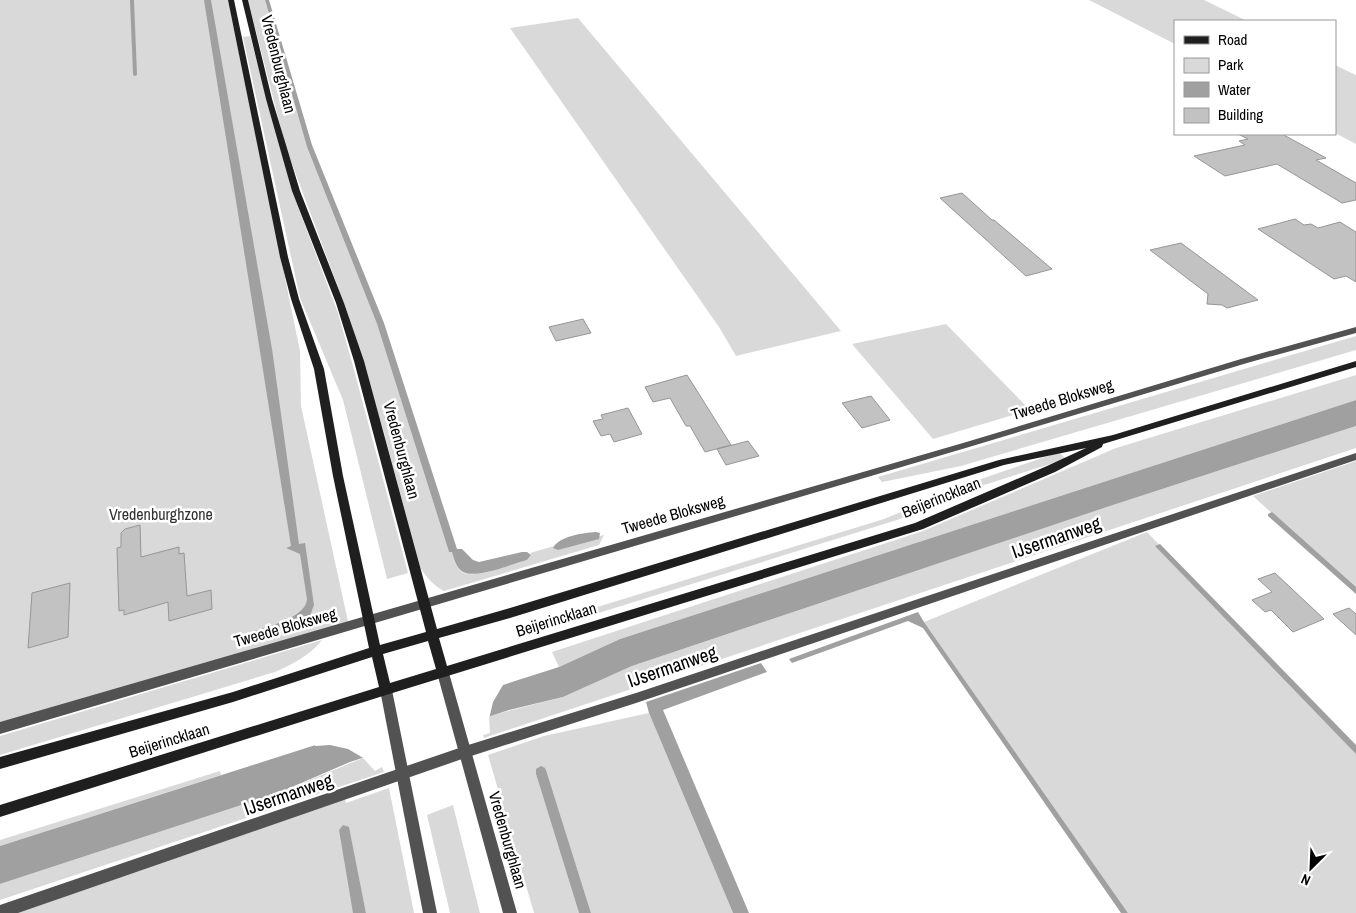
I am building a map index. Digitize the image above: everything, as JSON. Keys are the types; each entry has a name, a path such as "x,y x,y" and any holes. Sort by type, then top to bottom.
{"main road":[{"name":"Vredenburghlaan","path":"232,0 284,257 295,299 319,369 368,620 386,690"},
{"name":"Vredenburghlaan","path":"245,0 269,99 296,191 340,303 359,361 444,672"},
{"name":"Beijerincklaan","path":"0,763 233,697 375,651 1003,462 1114,438 1356,364"},
{"name":"Beijerincklaan","path":"0,812 386,690 919,526 1051,470 1114,438"}],"street":[{"name":"Tweede Bloksweg","path":"0,728 957,448 1244,361 1356,330"},
{"name":"IJsermanweg","path":"0,912 465,752 645,695 1356,456"},
{"name":"Vredenburghlaan","path":"444,672 510,913"},
{"name":"Vredenburghlaan","path":"386,690 430,913"}],"green space":[{"name":"Vredenburghzone","path":"0,0 228,0 300,351 301,406 349,626 0,728"},
{"path":"248,0 265,0 307,147 377,324 449,552 452,551 458,568 468,574 484,573 527,560 531,555 530,553 604,535 599,545 444,591 425,575 420,567 384,433 347,311 286,148"},
{"path":"1089,0 1204,0 1245,20 1174,20 1174,43"},
{"path":"578,18 841,331 736,356 719,327 510,28"},
{"path":"250,36 292,191 338,313 408,573 387,579 343,400 300,298 243,37"},
{"path":"1336,65 1356,75 1356,144 1336,134"},
{"path":"946,324 1030,410 933,439 852,344"},
{"path":"1356,336 1356,350 961,466 882,482 878,477"},
{"path":"1356,375 1356,400 620,639 559,667 552,652 923,531 1116,448"},
{"path":"1356,426 1356,448 484,738 483,735 490,733 489,716 563,697 632,666"},
{"path":"1059,452 1066,459 984,485 897,520 544,630 542,624 884,519 981,479"},
{"path":"1356,461 1356,590 1253,496"},
{"path":"1147,532 1356,751 1356,913 1128,913 924,622"},
{"path":"322,640 312,651 275,672 0,755 0,736"},
{"path":"649,713 733,913 591,913 547,773 536,774 579,913 534,913 488,755 544,736"},
{"path":"363,758 375,771 382,767 384,772 0,900 0,884 278,793"},
{"path":"220,771 221,775 0,846 0,840"},
{"path":"389,788 414,913 366,913 349,829 362,913 0,913 0,907 343,791 346,803"},
{"path":"453,805 480,913 450,913 427,815"}],"water":[{"path":"204,0 211,0 272,349 299,544 305,543 314,605 310,616 303,622 243,641 240,639 244,634 291,618 305,606 307,599 300,554 286,548 291,546"},
{"path":"265,0 269,0 312,145 384,323 457,549 462,549 473,560 479,562 522,552 527,552 531,555 527,560 477,574 469,574 459,568 452,552 449,552 377,324 307,147"},
{"path":"1356,400 1356,426 632,666 563,697 509,710 350,762 278,793 0,884 0,846 559,667 620,639"},
{"path":"1272,512 1356,587 1356,594 1268,516"},
{"path":"600,533 599,539 558,550 553,548 566,538 578,534"},
{"path":"1160,544 1356,745 1356,754 1155,546"},
{"path":"918,612 1128,913 1121,913 923,628 908,621 792,663 789,659"},
{"path":"761,663 767,672 663,710 749,913 733,913 646,702"},
{"path":"541,766 545,768 547,773 591,913 579,913 536,774 536,769"},
{"path":"343,825 349,827 366,913 353,913 339,830"}],"pier":[{"path":"502,682 503,685 493,702 489,719 365,759 348,749 330,745 315,746 315,743"}],"building":[{"path":"1240,135 1284,135 1326,158 1316,160 1356,183 1356,200 1342,203 1277,164 1225,176 1194,156 1245,145 1239,141 1248,139"},
{"path":"962,193 1052,269 1026,276 940,198"},
{"path":"1295,219 1304,225 1311,224 1318,228 1340,222 1356,232 1356,282 1346,276 1334,279 1258,229"},
{"path":"1181,243 1258,300 1227,308 1222,305 1207,304 1208,294 1150,250"},
{"path":"583,319 591,333 556,341 549,327"},
{"path":"687,375 731,445 705,452 690,426 686,426 670,398 653,402 645,387"},
{"path":"871,396 890,420 862,428 842,403"},
{"path":"628,408 642,434 614,442 610,434 601,436 593,421 603,419 601,415"},
{"path":"748,441 759,456 726,465 717,449"},
{"path":"140,525 141,557 179,547 179,554 184,553 187,596 211,590 212,609 169,621 168,602 124,615 124,610 119,611 117,548 121,547 121,533 125,529"},
{"path":"1275,573 1324,619 1293,632 1271,610 1265,612 1252,600 1272,592 1258,579"},
{"path":"70,583 68,637 28,648 32,593"},
{"path":"1349,608 1356,614 1356,635 1333,614"}],"waterway":[{"path":"132,1 135,74"}]}
